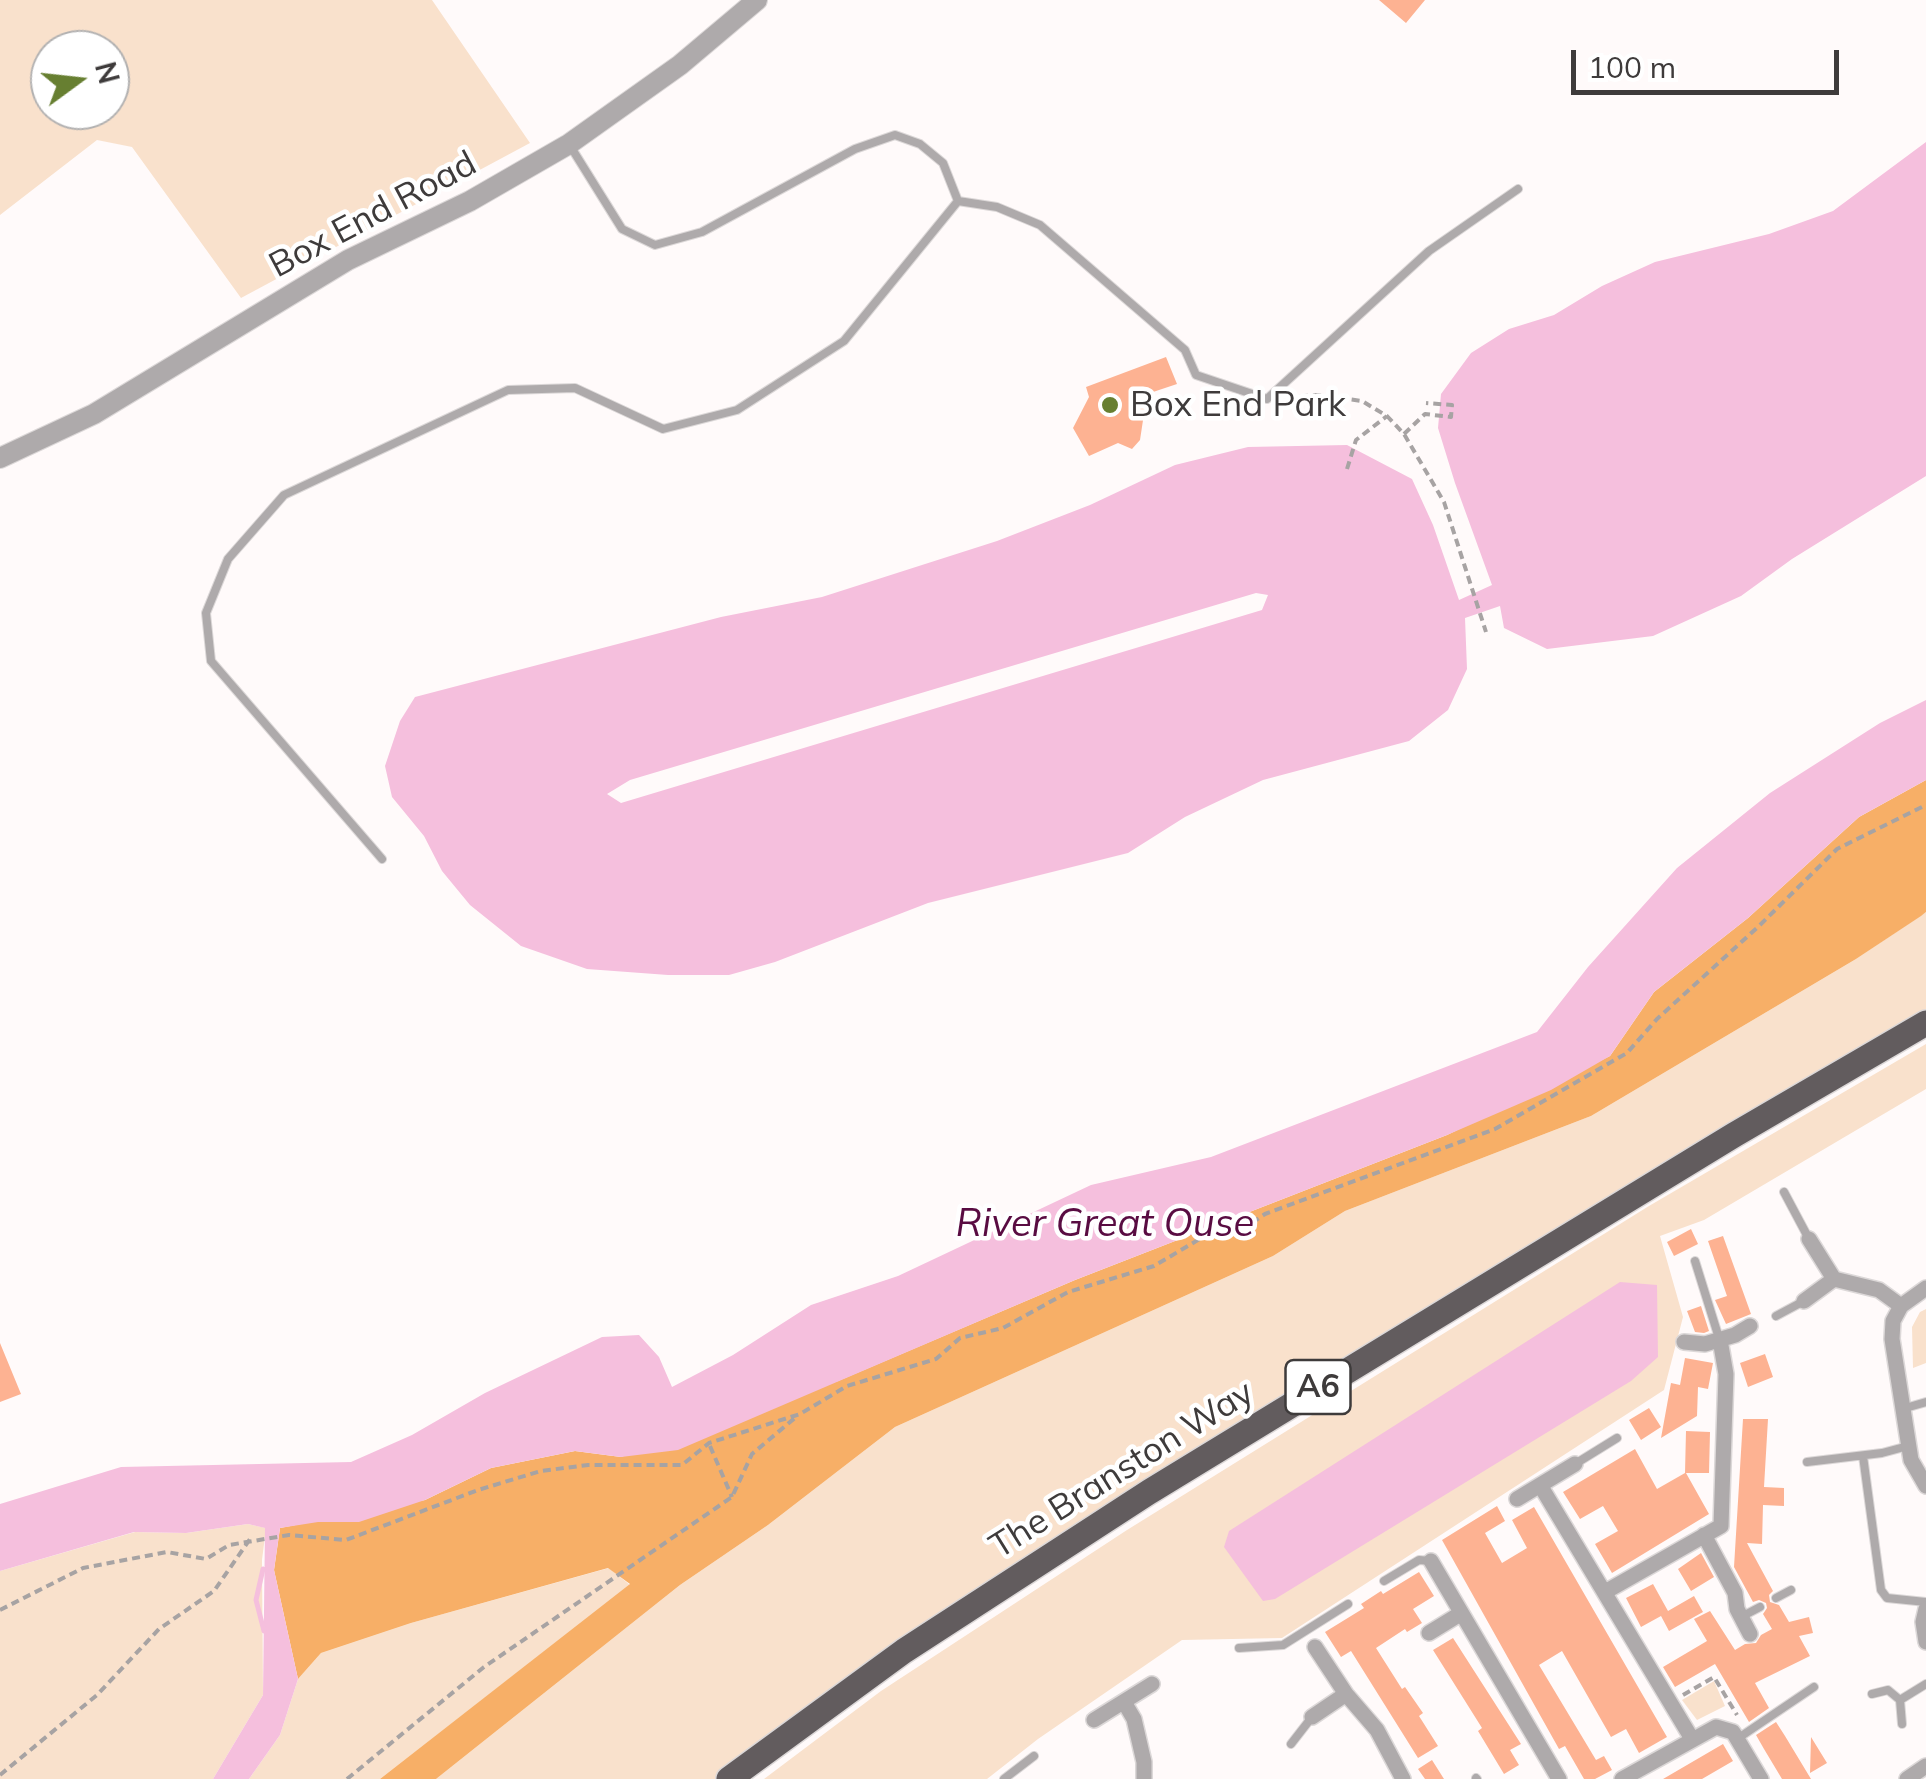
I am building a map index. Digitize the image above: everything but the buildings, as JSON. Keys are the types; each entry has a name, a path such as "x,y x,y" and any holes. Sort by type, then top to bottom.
{"highway":[{"name":"The Branston Way","path":"729,1779 904,1651 1149,1492 1718,1144 1926,1023"}],"street":[{"name":"Box End Road","path":"0,458 94,414 348,260 470,201 569,144 680,65 757,0"},
{"path":"1808,1238 1834,1279 1879,1290 1900,1306"},
{"path":"1804,1300 1834,1279"},
{"path":"1926,1288 1900,1306 1893,1321 1892,1339 1908,1446 1916,1472 1926,1486"},
{"path":"1684,1342 1705,1344 1750,1326"},
{"path":"1604,1592 1721,1526 1726,1374 1720,1340"},
{"path":"1517,1499 1575,1464"},
{"path":"1540,1485 1692,1739"},
{"path":"1704,1536 1735,1593 1750,1634"},
{"path":"1431,1561 1559,1779"},
{"path":"1926,1606 1922,1622 1926,1642"},
{"path":"1429,1632 1460,1614"},
{"path":"1315,1646 1346,1694 1377,1730 1403,1779"},
{"path":"1094,1720 1152,1684"},
{"path":"1312,1716 1346,1694"},
{"path":"1124,1702 1134,1718 1144,1779"},
{"path":"1622,1779 1716,1727 1742,1736 1761,1779"},
{"path":"1908,1779 1926,1766"}],"lane":[{"path":"569,144 622,228 655,245 702,232 855,149 895,135 920,144 943,162 958,201"},
{"path":"958,201 997,207 1040,225 1185,350 1196,375 1267,399 1429,251 1518,189"},
{"path":"382,859 211,661 206,613 228,559 284,495 508,390 575,388 663,429 737,410 844,341 958,201"},
{"path":"1784,1192 1808,1238"},
{"path":"1696,1262 1720,1340"},
{"path":"1776,1316 1804,1300"},
{"path":"1902,1409 1926,1402"},
{"path":"1575,1464 1617,1438"},
{"path":"1807,1462 1908,1446"},
{"path":"1863,1456 1882,1590 1887,1598 1926,1606"},
{"path":"1384,1581 1419,1560 1431,1561"},
{"path":"1776,1598 1791,1590"},
{"path":"1239,1648 1283,1646 1348,1604"},
{"path":"1742,1618 1760,1608"},
{"path":"1305,1632 1315,1646"},
{"path":"1900,1700 1926,1684"},
{"path":"1742,1736 1814,1688"},
{"path":"1872,1694 1888,1690 1900,1700 1902,1724"},
{"path":"1291,1744 1312,1716"},
{"path":"1004,1779 1034,1756"}],"path":[{"path":"1267,399 1332,397 1362,401 1388,416 1404,434 1444,502 1486,632"},
{"path":"1404,434 1426,414 1450,417 1452,406 1426,403"},
{"path":"1346,469 1356,440 1388,416"},
{"path":"347,1779 484,1667 732,1496 752,1454 800,1414 847,1386 936,1359 960,1338 1003,1328 1068,1292 1154,1266 1203,1237 1237,1233 1264,1214 1495,1129 1552,1099 1627,1053 1657,1018 1759,926 1836,848 1926,805"},
{"path":"0,1610 83,1568 166,1552 206,1560 228,1545 250,1539 289,1535 346,1540 478,1490 542,1472 588,1465 682,1466 709,1443 800,1414"},
{"path":"709,1443 732,1496"},
{"path":"0,1775 97,1695 160,1629 214,1592 250,1539"},
{"path":"1670,1702 1714,1677 1742,1736"}],"shaded area":[{"path":"0,0 432,0 530,143 241,298 132,147 97,140 0,215"},
{"path":"1926,780 1926,912 1921,916 1856,959 1591,1116 1345,1211 1273,1256 895,1427 768,1525 680,1585 436,1779 380,1779 630,1584 608,1568 411,1623 321,1653 298,1679 274,1570 280,1528 425,1500 491,1468 575,1451 621,1457 838,1381 1075,1280 1447,1135 1610,1056 1654,992 1748,918 1859,817"},
{"path":"1926,912 1926,1009 1481,1275 755,1746 716,1779 436,1779 680,1585 768,1525 895,1427 1273,1256 1345,1211 1591,1116 1856,959"},
{"path":"1926,1044 1926,1089 1704,1220 1660,1236 1683,1317 1664,1390 1282,1638 1182,1640 987,1779 764,1779 881,1691 1127,1530 1649,1206"},
{"path":"1926,1309 1926,1363 1913,1368 1912,1327"},
{"path":"248,1524 266,1528 262,1560 263,1695 213,1779 0,1779 0,1571 135,1532 186,1533"},
{"path":"609,1568 630,1585 380,1779 249,1779 280,1735 298,1679 321,1653 411,1623"},
{"path":"1714,1681 1725,1706 1697,1720 1682,1700"}],"water":[{"name":"Box End Park","path":"1926,142 1926,476 1792,559 1741,596 1653,636 1547,649 1504,628 1500,606 1465,618 1467,669 1448,710 1409,741 1263,780 1185,817 1128,853 928,903 775,962 729,975 587,969 521,946 470,905 442,871 424,836 392,797 385,766 400,721 415,697 721,617 822,597 997,541 1090,505 1175,465 1248,447 1347,445 1412,479 1459,600 1492,585 1438,428 1441,394 1471,353 1509,329 1554,315 1602,286 1655,262 1769,234 1833,211","holes":["1256,593 1268,595 1262,610 621,803 607,794 630,780"]},
{"name":"River Great Ouse","path":"1926,700 1926,780 1859,817 1748,918 1654,992 1610,1056 1551,1090 1447,1135 1075,1280 678,1450 621,1457 575,1451 491,1468 425,1500 359,1522 318,1522 280,1528 274,1570 298,1679 280,1735 249,1779 213,1779 263,1695 265,1528 248,1524 186,1533 134,1532 0,1571 0,1504 121,1467 351,1462 412,1435 485,1393 602,1337 639,1335 659,1357 672,1387 733,1355 811,1305 898,1276 1091,1185 1211,1157 1537,1032 1588,967 1677,868 1770,793 1880,723"},
{"path":"1620,1282 1657,1285 1658,1357 1631,1381 1275,1599 1263,1601 1224,1547 1229,1531"}],"waterway":[{"path":"263,1569 256,1600 264,1631"}],"place":[{"name":"Box End Park","path":"1110,405"}]}
